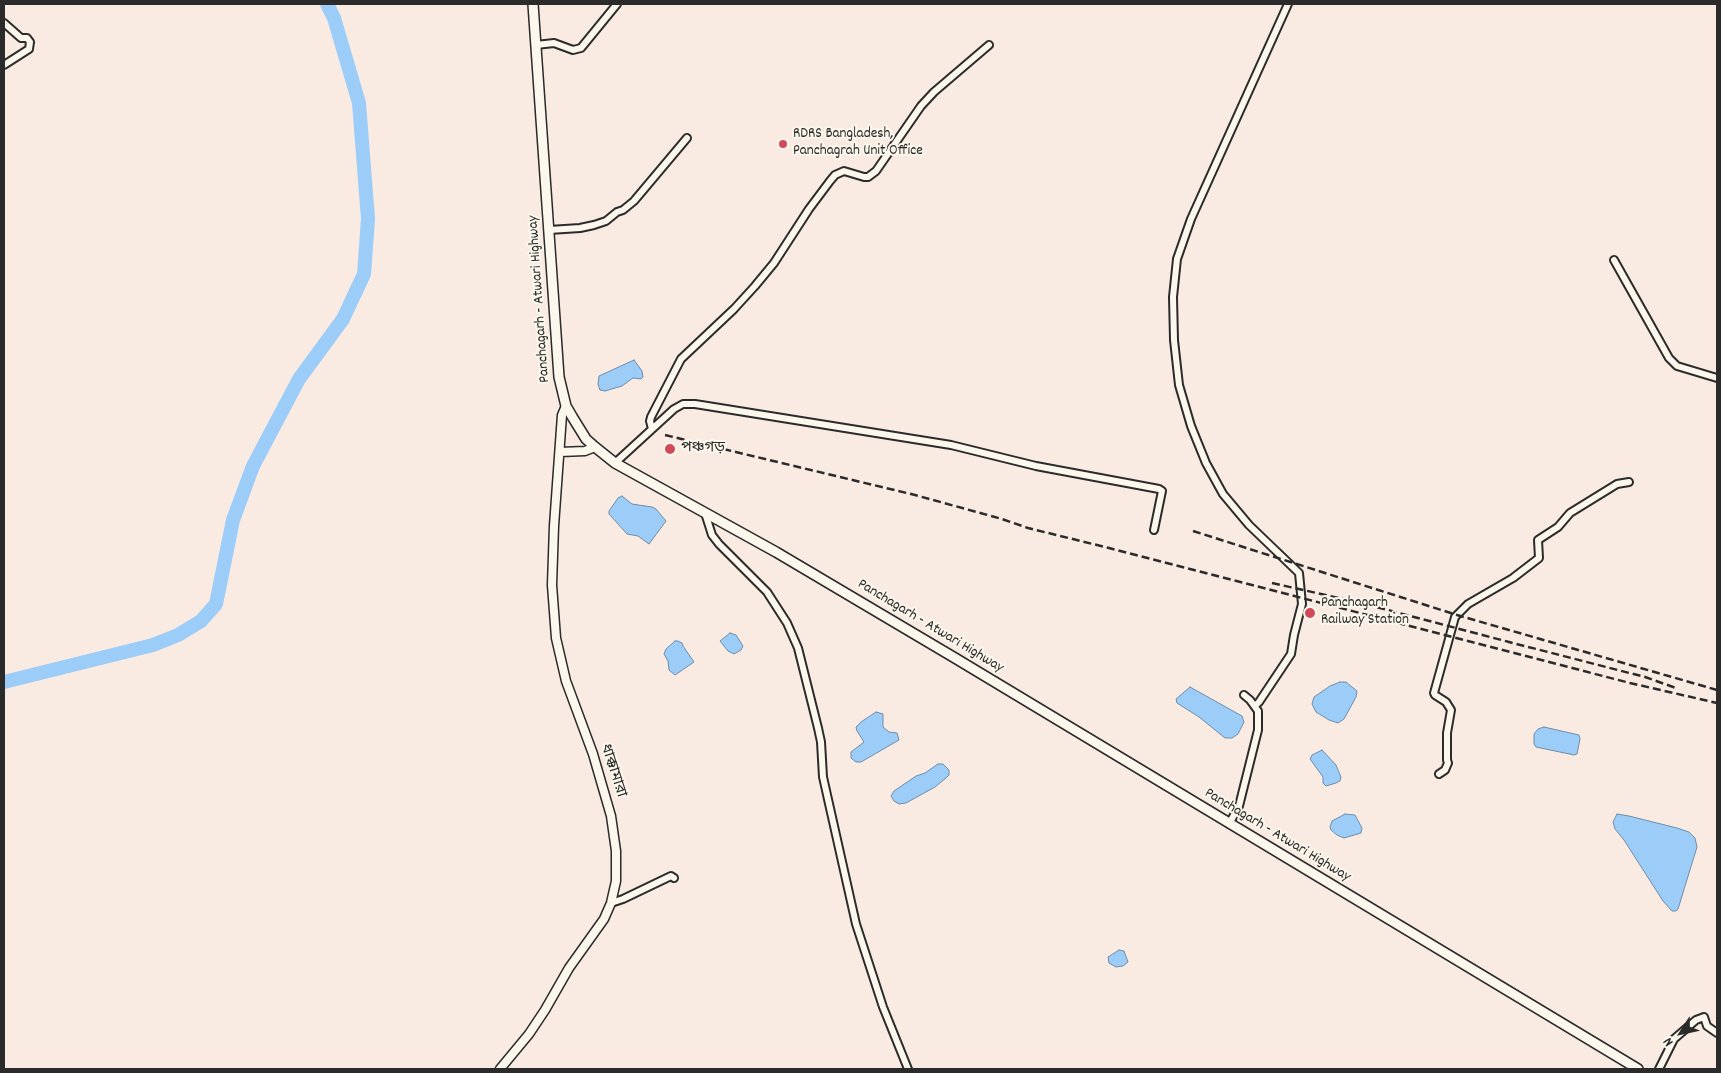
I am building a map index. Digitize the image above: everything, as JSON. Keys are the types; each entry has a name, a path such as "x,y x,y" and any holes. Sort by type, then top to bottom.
{"main road":[{"name":"Panchagarh - Atwari Highway","path":"533,4 557,359 566,406 580,430 595,447 616,463 776,552 955,658 1638,1069"}],"street":[{"path":"536,44 554,43 573,50 581,48 617,4"},
{"path":"1255,706 1292,654 1294,635 1302,604 1300,573 1249,525 1223,494 1206,463 1191,426 1179,384 1174,340 1173,297 1177,259 1191,219 1288,4"},
{"path":"4,23 21,38 27,38 30,42 29,49 4,65"},
{"path":"652,429 651,417 681,359 734,309 755,286 774,263 835,175 844,171 864,177 876,171 921,106 934,92 989,45"},
{"path":"549,230 594,225 606,221 617,212 623,210 634,201 687,138"},
{"path":"1614,260 1669,358 1677,366 1717,378"},
{"path":"616,463 678,406 682,404 695,404 951,444 1036,466 1159,489 1162,491 1154,530"},
{"name":"ধাক্কামারা","path":"500,1069 529,1034 569,968 604,919 614,894 617,870 612,816 593,754 566,681 556,638 552,585 562,415 566,406"},
{"path":"560,452 585,451 595,447"},
{"path":"1439,774 1445,770 1448,763 1447,733 1451,710 1446,702 1435,696 1434,693 1455,617 1468,604 1508,581 1539,558 1538,540 1558,527 1570,513 1617,484 1629,482"},
{"path":"705,514 712,535 718,544 775,602 798,648 821,742 823,777 856,924 883,1007 908,1069"},
{"path":"1229,824 1239,806 1258,730 1259,718 1255,706 1244,695"},
{"path":"611,903 671,876 674,878"},
{"path":"1659,1069 1674,1040 1696,1020 1704,1018 1707,1026 1717,1033"}],"water":[{"path":"634,360 642,371 643,377 641,379 633,378 622,386 605,391 600,390 598,384 599,376"},
{"path":"622,496 632,504 656,509 666,521 649,544 638,536 627,534 609,514 618,498"},
{"path":"730,633 736,635 743,646 741,650 734,654 728,651 720,641"},
{"path":"675,641 682,643 694,662 675,675 669,670 668,661 664,654 666,649"},
{"path":"1346,682 1357,691 1356,697 1344,719 1338,723 1316,712 1312,704 1314,697 1330,686"},
{"path":"1190,687 1242,716 1244,722 1238,734 1232,738 1225,738 1199,717 1177,703 1176,699"},
{"path":"876,712 883,714 883,727 889,732 897,733 899,740 861,762 856,762 851,758 851,752 864,742 856,727"},
{"path":"1544,727 1579,735 1577,754 1536,747 1534,744 1534,734 1538,729"},
{"path":"1322,750 1336,765 1341,777 1340,781 1326,786 1323,783 1323,777 1310,759 1312,755"},
{"path":"938,764 943,764 949,770 949,775 946,778 935,787 906,803 899,804 894,801 891,796 894,791"},
{"path":"1345,814 1355,815 1362,828 1361,833 1344,838 1331,830 1332,821"},
{"path":"1617,814 1677,828 1689,832 1695,838 1697,847 1676,911 1672,911 1663,901 1615,829 1613,822"},
{"path":"1119,950 1124,951 1128,962 1123,966 1116,967 1109,963 1108,957"}],"waterway":[{"path":"4,682 153,645 178,635 201,621 216,604 233,520 253,466 299,379 343,319 364,274 368,219 359,103 334,18 327,4"}],"railway":[{"path":"665,435 915,495 1028,528 1630,683 1717,703"},
{"path":"1193,531 1457,615 1717,690"},
{"path":"1272,583 1361,603 1645,677 1676,688"}],"place":[{"name":"RDRS Bangladesh, Panchagrah Unit Office","path":"783,144"},
{"name":"পঞ্চগড়","path":"670,449"},
{"name":"Panchagarh Railway Station","path":"1310,613"}]}
